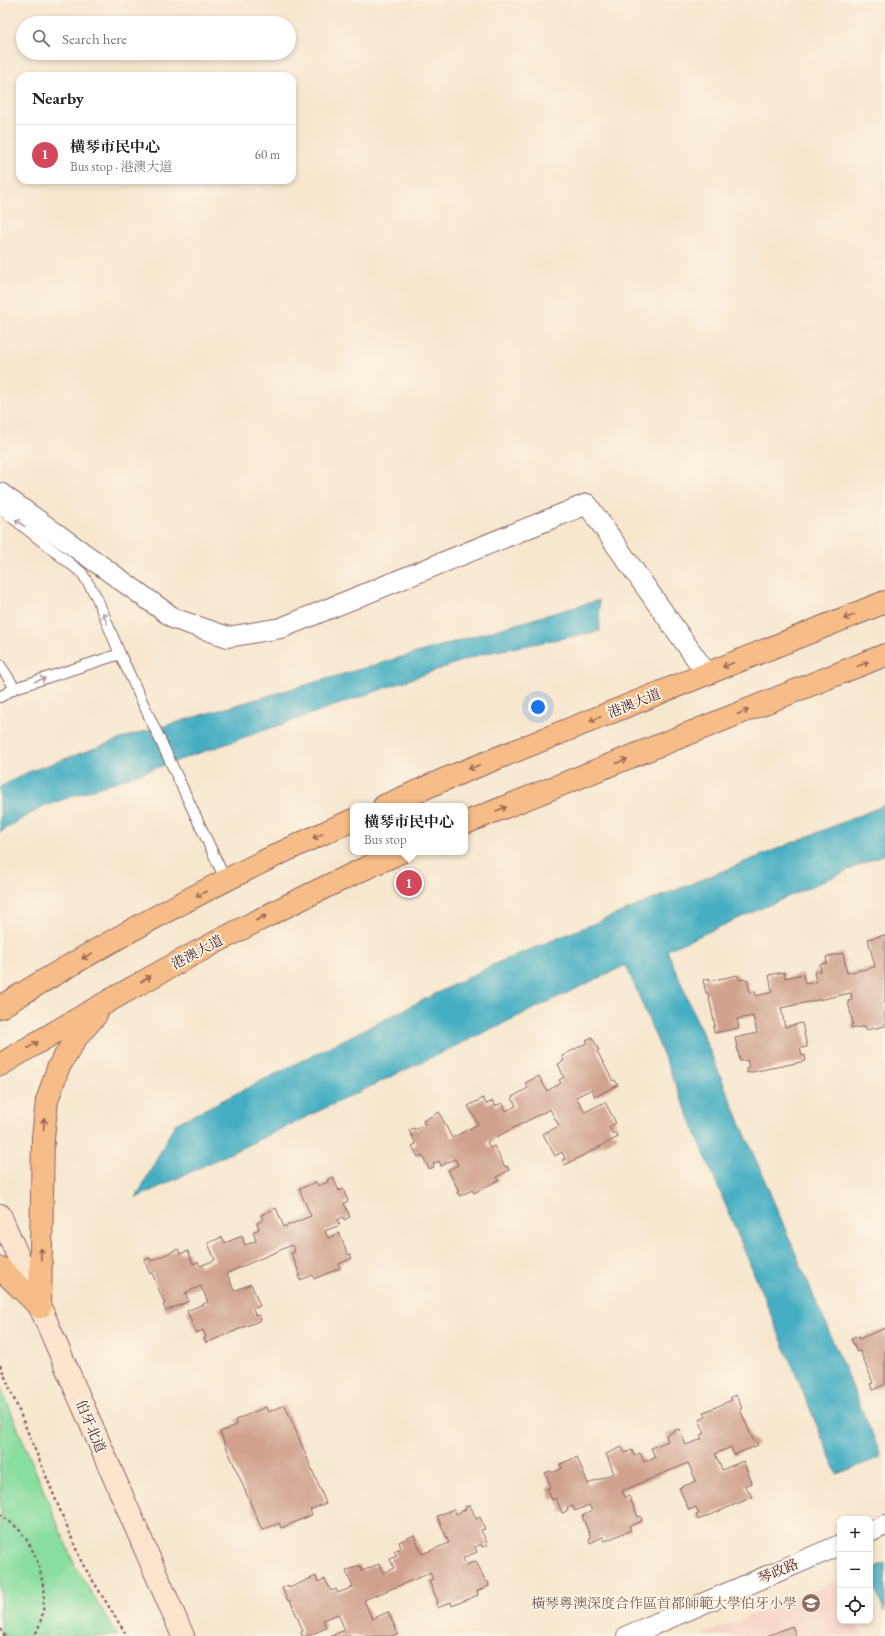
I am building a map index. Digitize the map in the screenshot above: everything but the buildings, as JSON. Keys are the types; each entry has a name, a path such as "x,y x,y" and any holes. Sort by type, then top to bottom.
{"main road":[{"name":"港澳大道","path":"391,803 451,777 885,602"},
{"path":"468,822 885,655"},
{"path":"0,1007 138,928 226,881 350,821"},
{"name":"港澳大道","path":"0,1065 127,990 260,919 395,855"},
{"path":"40,1307 43,1137 47,1101 58,1068 76,1038 99,1011 127,990"},
{"name":"伯牙北道","path":"0,1215 183,1636"},
{"path":"0,1268 40,1307"}],"street":[{"path":"0,493 175,620 228,637 281,628 587,504 706,674"},
{"path":"873,1531 885,1525"},
{"name":"琴政路","path":"627,1636 837,1546"}],"lane":[{"path":"0,508 82,572 96,596 120,654 226,881"},
{"path":"0,697 15,688 120,654"},
{"path":"0,665 15,688"}],"path":[{"path":"0,1365 82,1562 127,1636"},
{"path":"0,1514 20,1532 35,1554 43,1580 43,1607 34,1636"},
{"path":"0,1629 5,1636"}],"shaded area":[{"name":"橫琴粵澳深度合作區首都師範大學伯牙小學","path":"837,1581 837,1624 857,1624 862,1636 699,1636"}],"green space":[{"path":"0,1385 75,1566 118,1636 0,1636"}],"water":[{"path":"599,600 600,631 482,654 44,806 0,832 0,787 28,772 129,736"},
{"path":"885,805 885,854 667,950 882,1457 837,1474 626,965 136,1198 175,1124 499,962"},
{"path":"885,1563 885,1612 873,1585 873,1568"}],"place":[{"name":"横琴市民中心","path":"409,883"},
{"name":"橫琴粵澳深度合作區首都師範大學伯牙小學","path":"811,1603"}]}
